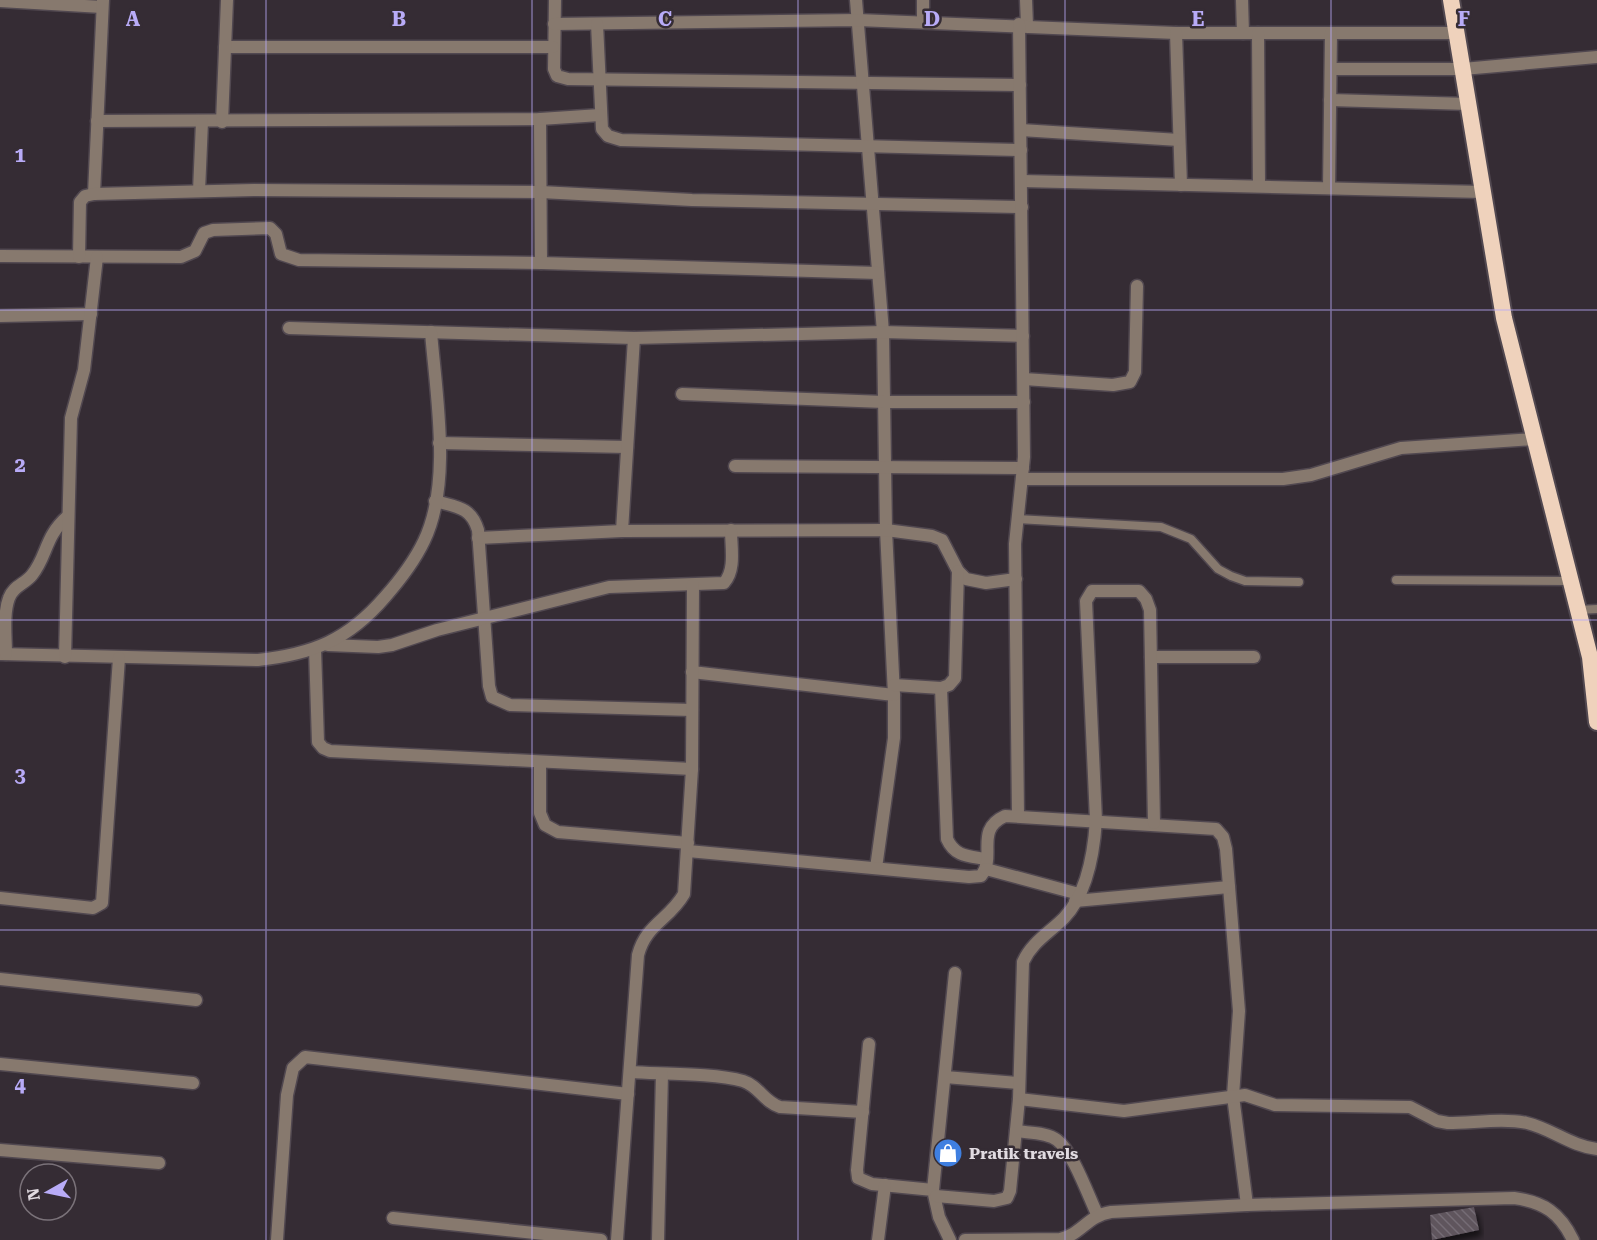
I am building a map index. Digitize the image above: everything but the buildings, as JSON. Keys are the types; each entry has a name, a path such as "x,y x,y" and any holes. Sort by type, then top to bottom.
{"highway":[{"path":"1451,0 1504,318 1590,657 1597,722"}],"street":[{"path":"222,122 227,0"},
{"path":"555,0 553,46 554,69 557,76 598,79 1020,85"},
{"path":"856,0 883,332 886,530 894,690 894,738 876,868"},
{"path":"922,0 923,22"},
{"path":"1018,816 1016,579 1024,402 1020,85 1026,0"},
{"path":"1242,0 1243,33"},
{"path":"0,1 102,4 94,194"},
{"path":"554,24 858,20 1176,33 1457,33"},
{"path":"597,24 602,129 608,136 621,140 1022,150"},
{"path":"1176,33 1181,185"},
{"path":"1258,33 1259,186"},
{"path":"1329,188 1331,33"},
{"path":"225,47 553,46"},
{"path":"1331,69 1463,69 1597,57"},
{"path":"1330,100 1469,104"},
{"path":"97,121 202,123 540,119 600,115"},
{"path":"540,119 541,263"},
{"path":"199,191 202,123"},
{"path":"1021,130 1179,140"},
{"path":"1022,181 1483,192"},
{"path":"79,257 80,202 85,196 94,194 199,191 541,192 871,205 1022,207"},
{"path":"0,256 181,257 195,251 204,233 260,227 270,228 276,234 280,254 298,260 541,263 878,273"},
{"path":"66,657 70,418 84,370 97,257"},
{"path":"1024,379 1113,385 1130,382 1135,372 1137,286"},
{"path":"0,316 91,314"},
{"path":"289,328 634,338 883,332 1023,336"},
{"path":"68,516 51,534 34,573 16,587 9,596 3,654 258,660 296,656 328,645 355,627 404,574 424,540 435,501 439,443 431,332"},
{"path":"621,531 634,338"},
{"path":"682,394 884,402 1024,402"},
{"path":"735,466 1283,479 1329,471 1401,448 1534,439"},
{"path":"439,443 627,447"},
{"path":"435,501 466,509 474,517 478,538 489,686 492,697 510,705 692,710"},
{"path":"328,645 378,647 392,645 484,618 609,587 724,583 729,576 731,530"},
{"path":"478,538 621,531 886,530 932,536 942,540 958,571 966,579 975,582 1016,579"},
{"path":"692,672 894,690 941,688 949,685 955,678 957,666 958,571"},
{"path":"617,1240 635,977 642,940 647,932 678,906 684,894 692,770 693,585"},
{"path":"869,1044 858,1178 863,1182 934,1193 994,1201 1006,1198 1010,1191 1019,1099 1023,962 1029,947 1061,921 1077,897 1094,848 1096,820 1086,601 1088,594 1092,591 1139,591 1146,598 1150,610 1154,823"},
{"path":"315,649 318,742 323,748 343,753 692,770"},
{"path":"1151,657 1254,657"},
{"path":"0,898 93,908 102,903 119,658"},
{"path":"941,688 947,839 951,850 959,855 1077,897 1229,887"},
{"path":"540,762 540,813 545,825 558,832 876,868 969,877 981,876 986,864 989,828 996,820 1005,816 1154,823 1216,829 1223,837 1226,849 1239,1011 1233,1096 1247,1205"},
{"path":"950,1240 939,1217 934,1193 955,973"},
{"path":"0,979 196,1000"},
{"path":"277,1240 287,1095 293,1068 305,1057 628,1094"},
{"path":"0,1064 193,1083"},
{"path":"630,1072 741,1081 758,1089 771,1104 780,1107 863,1112"},
{"path":"658,1240 662,1074"},
{"path":"945,1077 1019,1083"},
{"path":"1019,1099 1124,1111 1245,1095 1275,1105 1410,1107 1437,1121 1448,1123 1525,1123 1570,1143 1597,1149"},
{"path":"1016,1131 1050,1136 1058,1140 1068,1154 1097,1214"},
{"path":"0,1150 159,1163"},
{"path":"878,1240 885,1185"},
{"path":"965,1240 1072,1236 1097,1214 1247,1205 1524,1199 1535,1201 1551,1209 1566,1224 1573,1240"},
{"path":"393,1218 601,1240"}],"lane":[{"path":"1017,519 1161,527 1191,539 1218,569 1231,576 1245,581 1299,582"},
{"path":"1396,580 1570,581"},
{"path":"1578,610 1597,609"}],"place":[{"name":"Pratik travels","path":"948,1153"}]}
